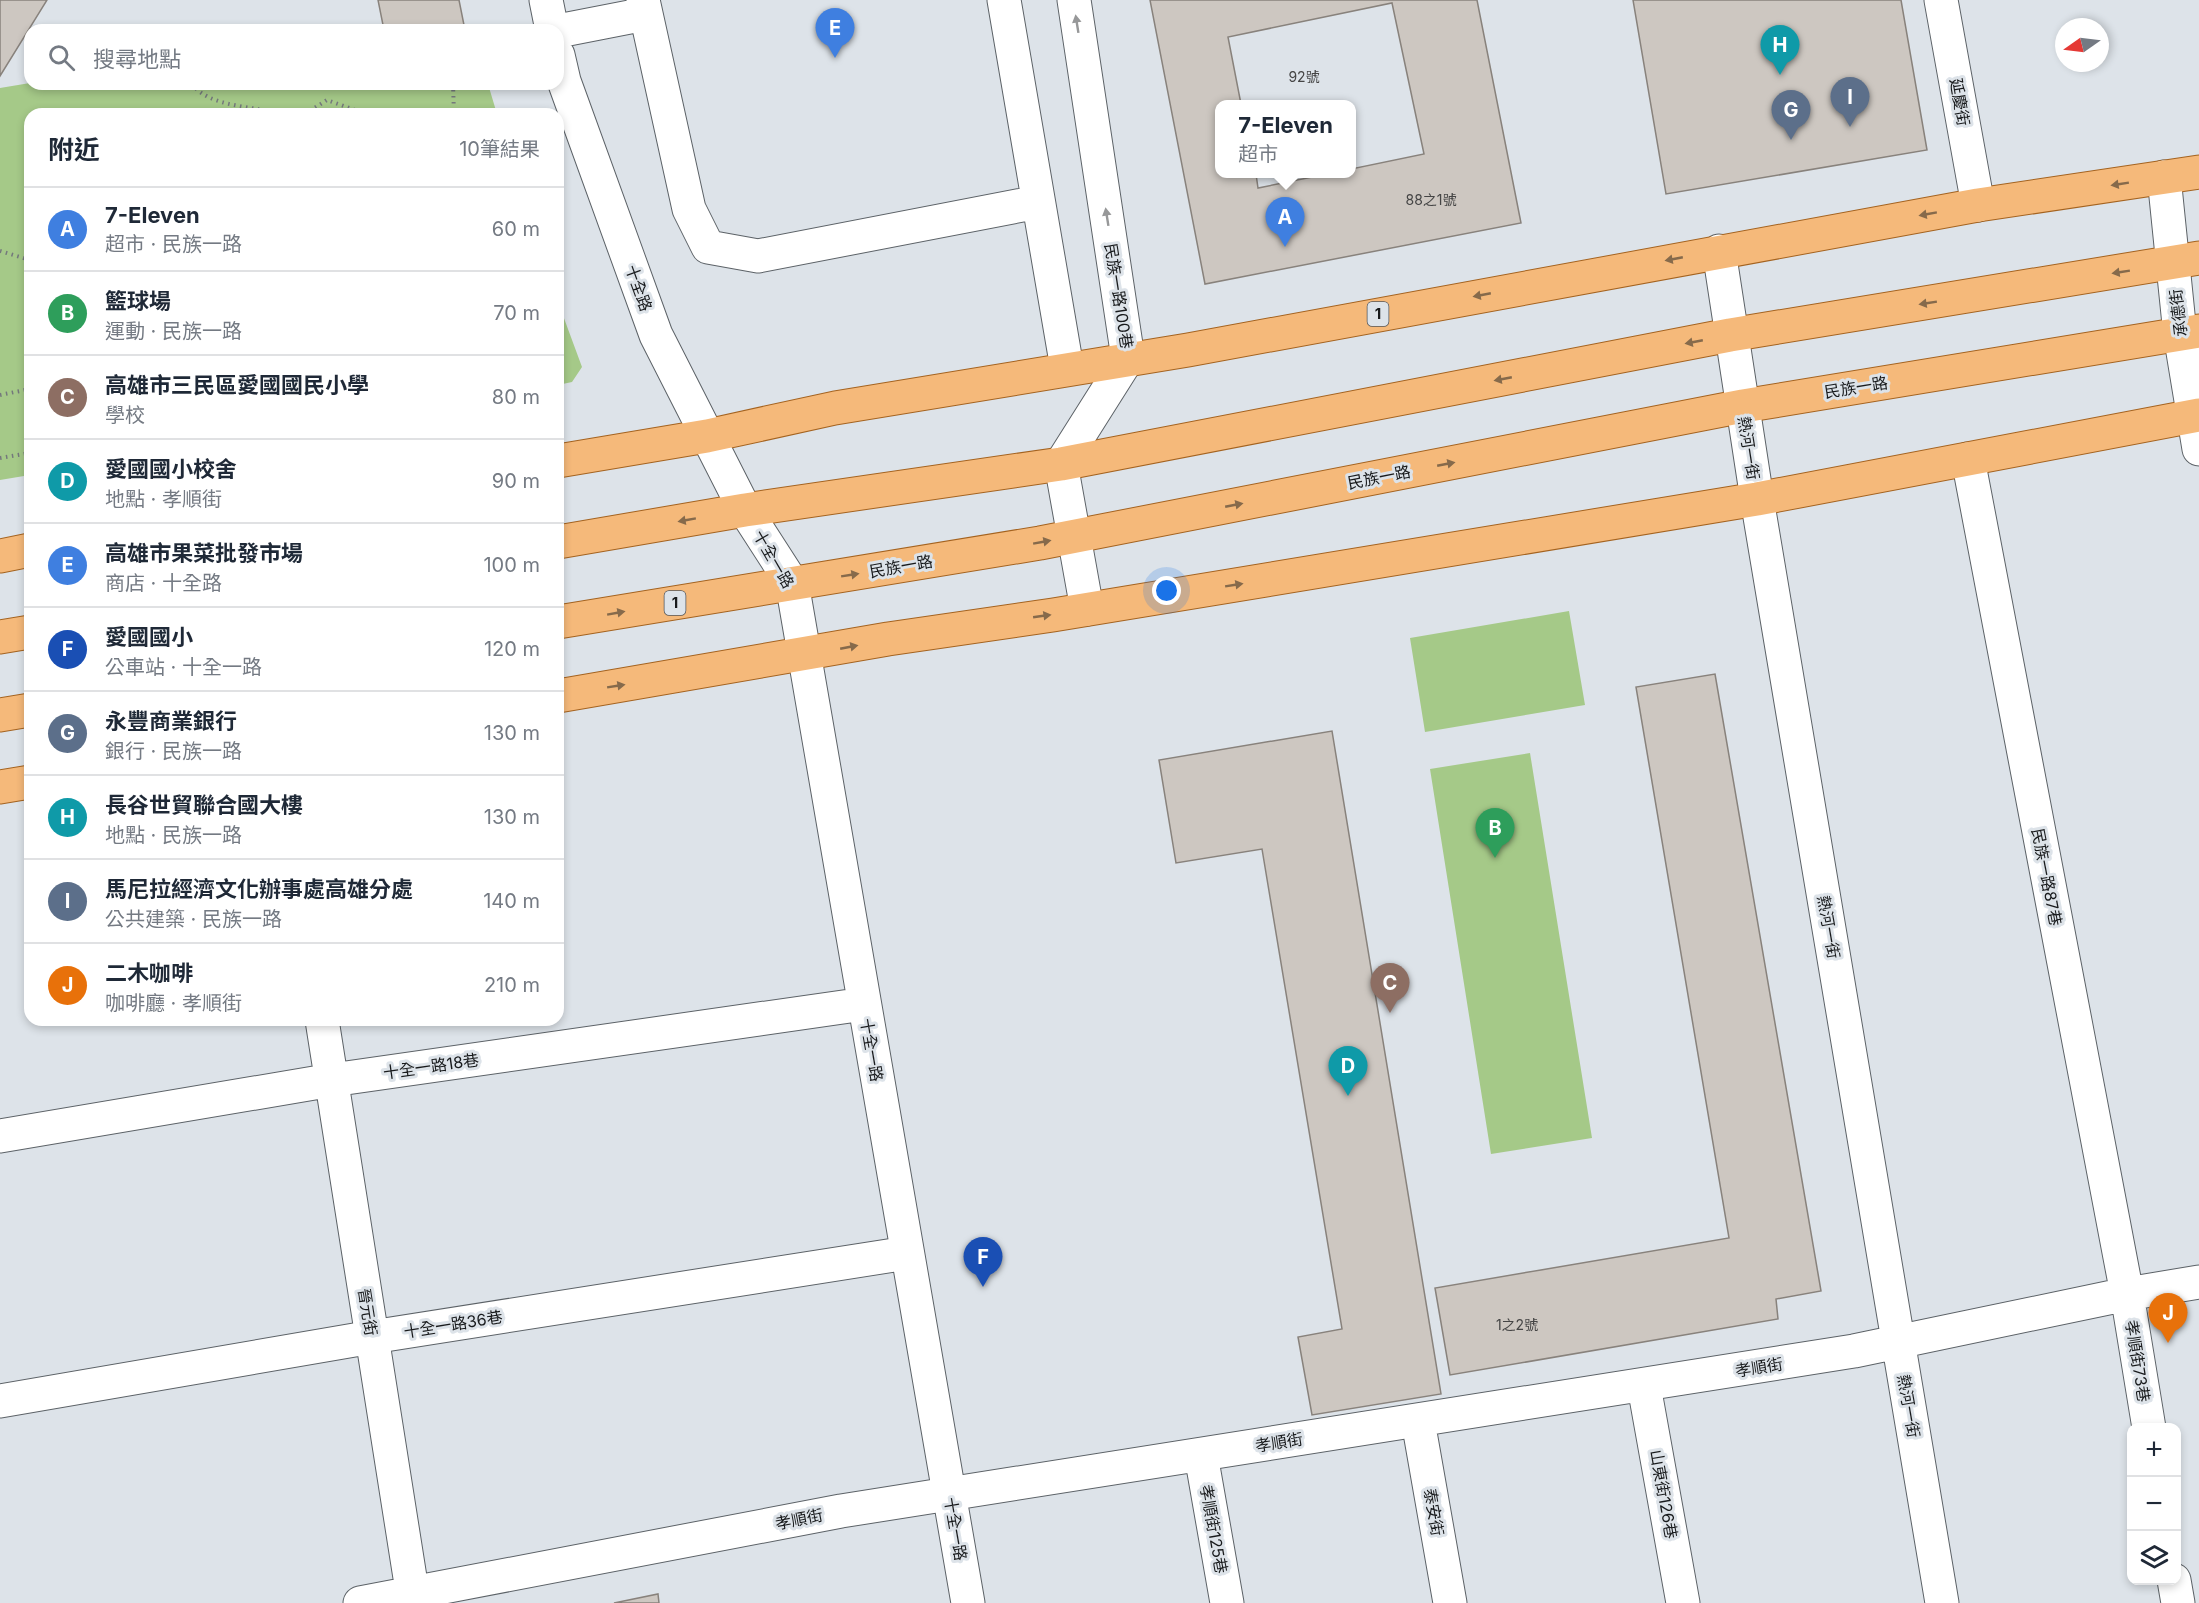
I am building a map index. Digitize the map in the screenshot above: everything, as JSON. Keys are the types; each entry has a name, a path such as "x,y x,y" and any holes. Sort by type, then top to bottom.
{"main road":[{"name":"1","path":"564,460 707,436 835,408 1067,368 1188,350 1978,205 2199,172"},
{"path":"564,541 745,510 1061,464 1730,335 2186,261"},
{"name":"民族一路","path":"564,621 1074,536 1743,406 2190,332"},
{"path":"564,695 804,656 888,639 1087,609 1757,499 2196,416"},
{"path":"0,556 24,551"},
{"path":"0,637 24,633"},
{"path":"0,715 24,711"},
{"path":"0,787 24,783"}],"street":[{"path":"546,0 551,24"},
{"path":"1004,0 1067,368"},
{"name":"民族一路100巷","path":"1061,464 1128,358 1074,0"},
{"name":"延慶街","path":"1941,0 1978,205"},
{"path":"564,29 644,7 689,209 708,247 758,256 1038,202"},
{"name":"十全路","path":"564,81 656,335 745,510"},
{"name":"承德街","path":"2164,177 2186,261 2199,449"},
{"name":"熱河一街","path":"1719,251 1730,335 1757,499 1942,1603"},
{"name":"民族一路87巷","path":"1968,459 2127,1294"},
{"path":"1061,464 1087,609"},
{"name":"十全一路","path":"745,510 792,583 968,1603"},
{"name":"十全一路18巷","path":"0,1136 332,1080 864,1004"},
{"name":"晉元街","path":"323,1026 414,1599"},
{"name":"十全一路36巷","path":"0,1401 372,1337 907,1253"},
{"name":"孝順街","path":"360,1603 414,1599 841,1511 1644,1386 1899,1342 2127,1294 2199,1282"},
{"name":"孝順街73巷","path":"2127,1294 2148,1423"},
{"name":"山東街126巷","path":"1644,1386 1683,1603"},
{"name":"泰安街","path":"1418,1421 1450,1603"},
{"name":"孝順街125巷","path":"1201,1455 1227,1603"},
{"path":"2175,1585 2178,1603"}],"path":[{"path":"196,90 225,102 252,108"},
{"path":"453,90 454,108"},
{"path":"314,108 327,100 349,108"},
{"path":"0,251 24,258"},
{"path":"0,394 24,390"},
{"path":"0,458 24,454"}],"green space":[{"path":"24,84 24,90 490,90 495,108 24,108 24,476 0,480 0,88"},
{"path":"564,318 582,367 572,382 564,384"},
{"path":"1569,611 1585,705 1425,732 1410,638"},
{"path":"1530,753 1592,1138 1491,1154 1430,769"}],"building":[{"path":"0,0 47,0 32,24 24,24 24,37 0,76"},
{"path":"378,0 459,0 464,24 383,24"},
{"path":"1150,0 1477,0 1521,223 1205,284","holes":["1392,3 1424,154 1356,168 1356,178 1307,178 1258,188 1257,178 1215,178 1215,100 1240,100 1228,37"]},
{"path":"1633,0 1901,0 1927,150 1666,194"},
{"path":"1715,674 1821,1291 1776,1299 1778,1319 1450,1375 1435,1288 1729,1238 1636,687"},
{"path":"1332,731 1441,1394 1312,1415 1298,1337 1342,1329 1262,849 1176,863 1159,760"},
{"path":"658,1594 659,1603 614,1603"}],"place":[{"name":"高雄市果菜批發市場","path":"835,58"},
{"name":"長谷世貿聯合國大樓","path":"1780,75"},
{"name":"馬尼拉經濟文化辦事處高雄分處","path":"1850,127"},
{"name":"永豐商業銀行","path":"1791,140"},
{"name":"7-Eleven","path":"1285,247"},
{"name":"籃球場","path":"1495,858"},
{"name":"高雄市三民區愛國國民小學","path":"1390,1013"},
{"name":"愛國國小校舍","path":"1348,1096"},
{"name":"愛國國小","path":"983,1287"},
{"name":"二木咖啡","path":"2168,1343"}]}
